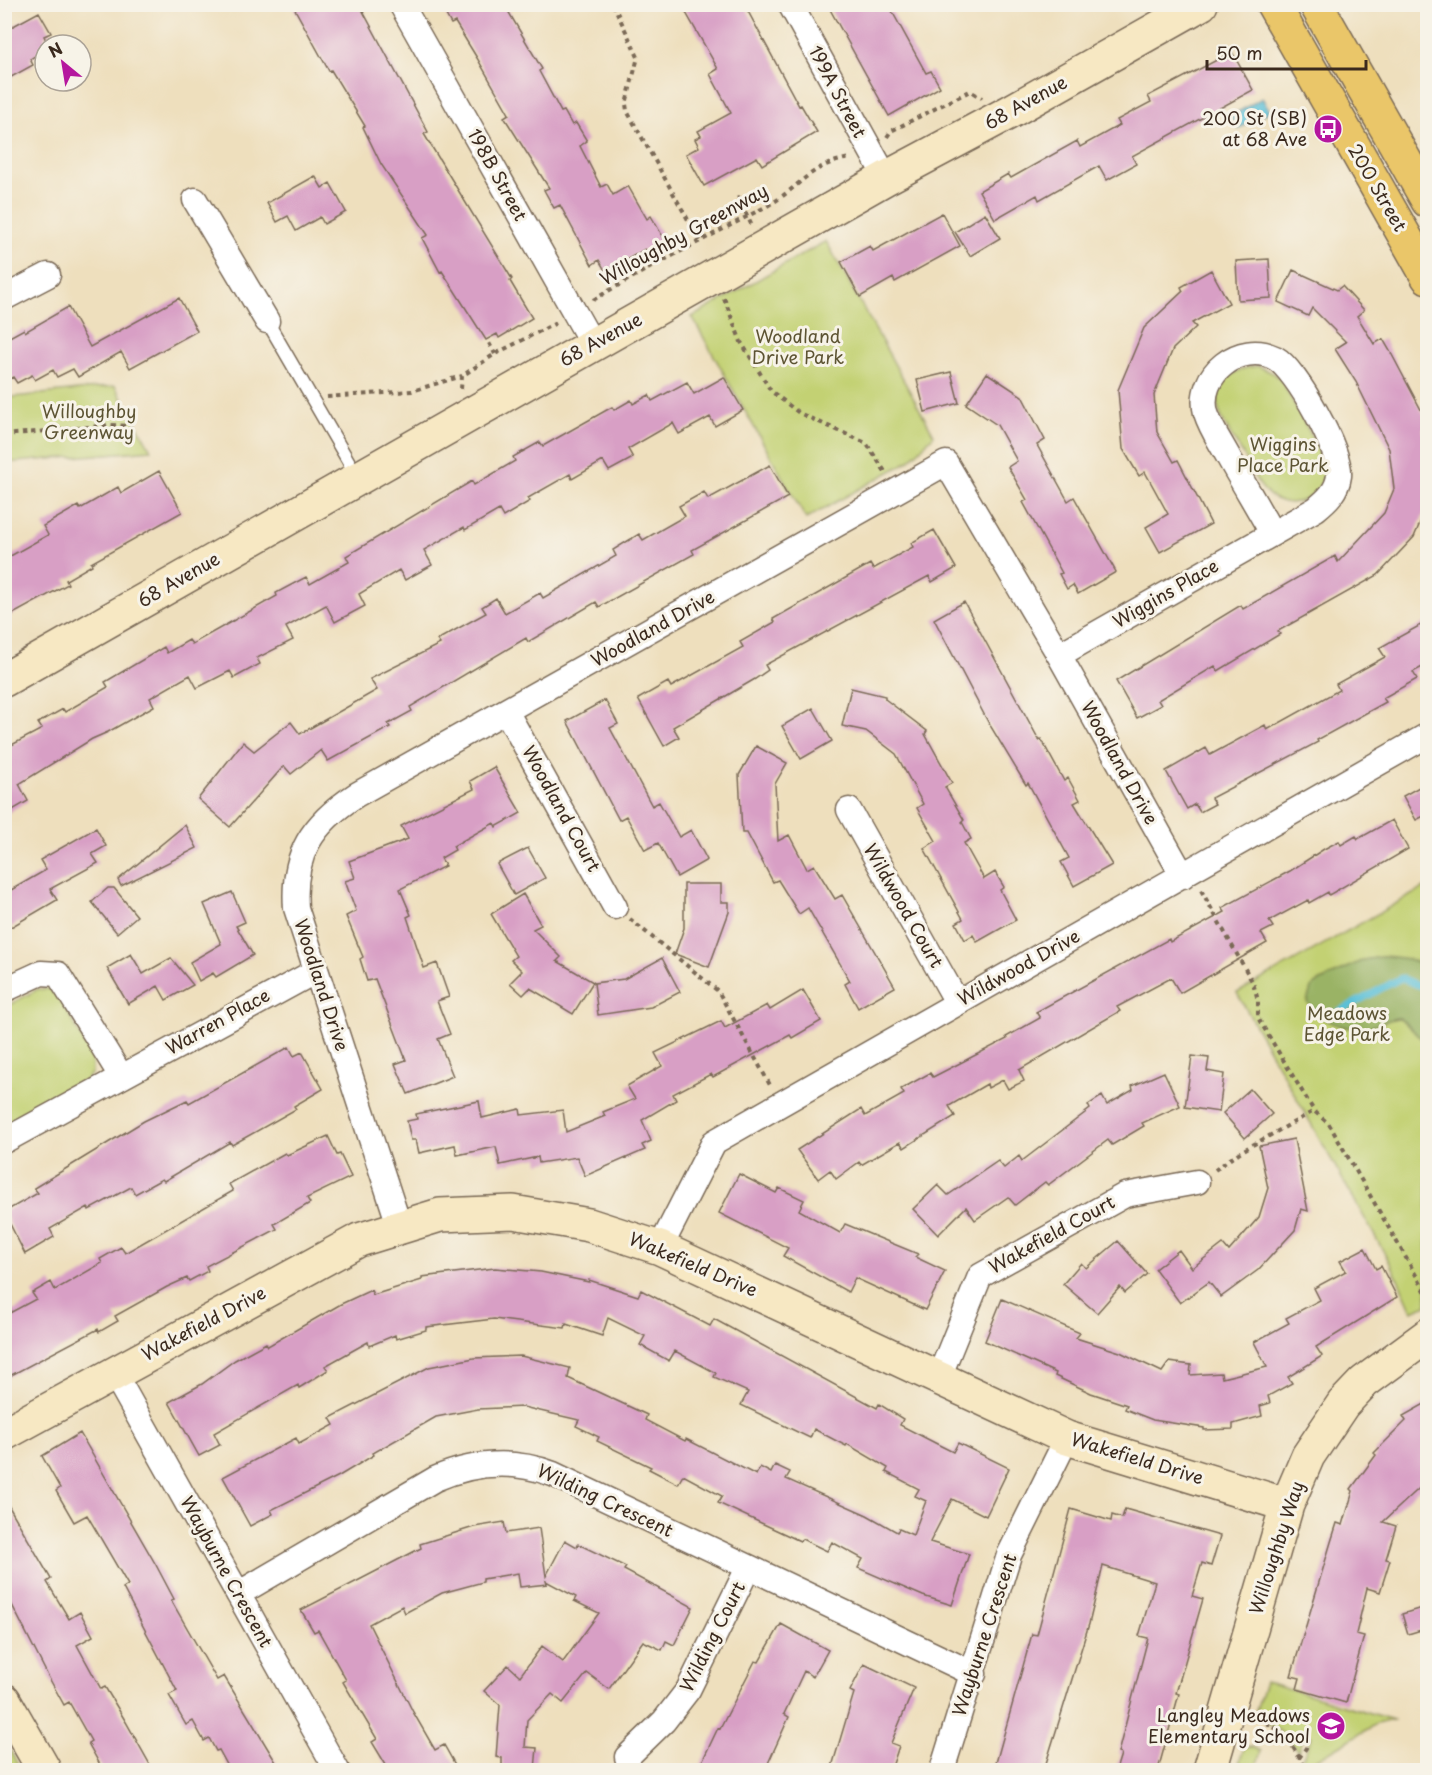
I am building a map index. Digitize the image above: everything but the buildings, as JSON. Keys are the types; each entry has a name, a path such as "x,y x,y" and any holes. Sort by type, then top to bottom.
{"main road":[{"name":"200 Street","path":"1273,4 1428,278"},
{"name":"200 Street","path":"1316,4 1428,201"}],"street":[{"name":"198B Street","path":"401,4 593,345"},
{"name":"199A Street","path":"790,4 886,178"},
{"name":"68 Avenue","path":"4,680 886,178 1008,113 1202,4"},
{"path":"195,200 267,321"},
{"path":"4,298 48,274"},
{"name":"Wiggins Place","path":"1059,654 1316,509 1337,485 1338,461 1330,439 1285,367 1267,355 1242,356 1227,362 1214,374 1206,388 1204,402 1215,434 1272,533"},
{"name":"Woodland Drive","path":"400,1228 296,908 298,864 311,836 322,821 356,795 946,462 1187,873"},
{"name":"Woodland Court","path":"506,711 615,907"},
{"name":"Wildwood Drive","path":"660,1248 714,1142 1428,735"},
{"name":"Wildwood Court","path":"849,810 957,1002"},
{"name":"Warren Place","path":"4,1142 316,971"},
{"path":"4,990 41,973 58,974 121,1076"},
{"name":"Wakefield Court","path":"939,1377 980,1276 1125,1195 1197,1182"},
{"name":"Wakefield Drive","path":"4,1434 359,1240 440,1215 513,1212 589,1225 660,1248 1067,1438 1287,1505"},
{"name":"Willoughby Way","path":"1210,1770 1287,1505 1308,1456 1343,1404 1364,1382 1428,1335"},
{"name":"Wayburne Crescent","path":"114,1372 338,1770"},
{"name":"Wayburne Crescent","path":"942,1770 974,1674 1009,1555 1067,1438"},
{"name":"Wilding Crescent","path":"238,1594 435,1479 452,1472 498,1463 525,1465 553,1474 974,1674"},
{"name":"Wilding Court","path":"627,1756 664,1721 688,1690 748,1568"},
{"path":"4,1700 44,1770"}],"lane":[{"path":"267,321 358,477"}],"path":[{"path":"614,4 638,57 626,104 627,111 701,242"},
{"path":"884,141 891,131 970,91 987,101"},
{"name":"Willoughby Greenway","path":"590,303 774,201 819,167 831,161 853,158"},
{"path":"738,196 747,216"},
{"path":"723,296 748,358 771,391 799,413 866,443 887,476"},
{"path":"324,397 412,391 462,376 495,354 556,322"},
{"path":"489,343 495,354"},
{"path":"459,397 462,376"},
{"path":"4,435 110,425 132,426"},
{"path":"1187,873 1253,983 1258,1000 1258,1018 1314,1111 1329,1124 1428,1296"},
{"path":"615,907 718,991 781,1104"},
{"path":"1197,1182 1240,1152 1314,1111"},
{"path":"1251,1705 1265,1724 1276,1728 1285,1737 1306,1770"},
{"path":"1299,1758 1306,1748 1309,1735"}],"green space":[{"name":"Woodland Drive Park","path":"826,241 934,435 909,461 806,519 692,317"},
{"name":"Wiggins Place Park","path":"1258,366 1275,374 1282,382 1322,455 1324,471 1322,480 1318,489 1305,500 1294,503 1282,502 1263,489 1225,426 1220,413 1218,398 1223,383 1242,369"},
{"name":"Willoughby Greenway","path":"115,386 151,450 5,463 5,398"},
{"name":"Meadows Edge Park","path":"1427,886 1427,1305 1412,1311 1394,1270 1237,993"},
{"path":"1387,956 1408,959 1427,967 1427,1044 1400,1018 1369,1027 1348,1027 1323,1019 1307,1002 1311,988 1317,983 1363,960"},
{"path":"38,989 49,989 59,997 92,1056 92,1073 85,1081 5,1126 5,1007"},
{"path":"1265,1682 1393,1720 1376,1724 1306,1766 1302,1759 1312,1737 1303,1734 1298,1752 1287,1736 1265,1722 1256,1710"},
{"path":"5,1740 6,1743 21,1770 5,1770"},
{"path":"1252,1747 1261,1751 1255,1770 1237,1770 1244,1748"}],"water":[{"path":"1262,98 1270,111 1238,129 1231,116"}],"waterway":[{"path":"1338,1012 1401,978 1428,989"}],"place":[{"name":"200 St (SB) at 68 Ave","path":"1328,129"},
{"name":"Langley Meadows Elementary School","path":"1331,1726"}]}
